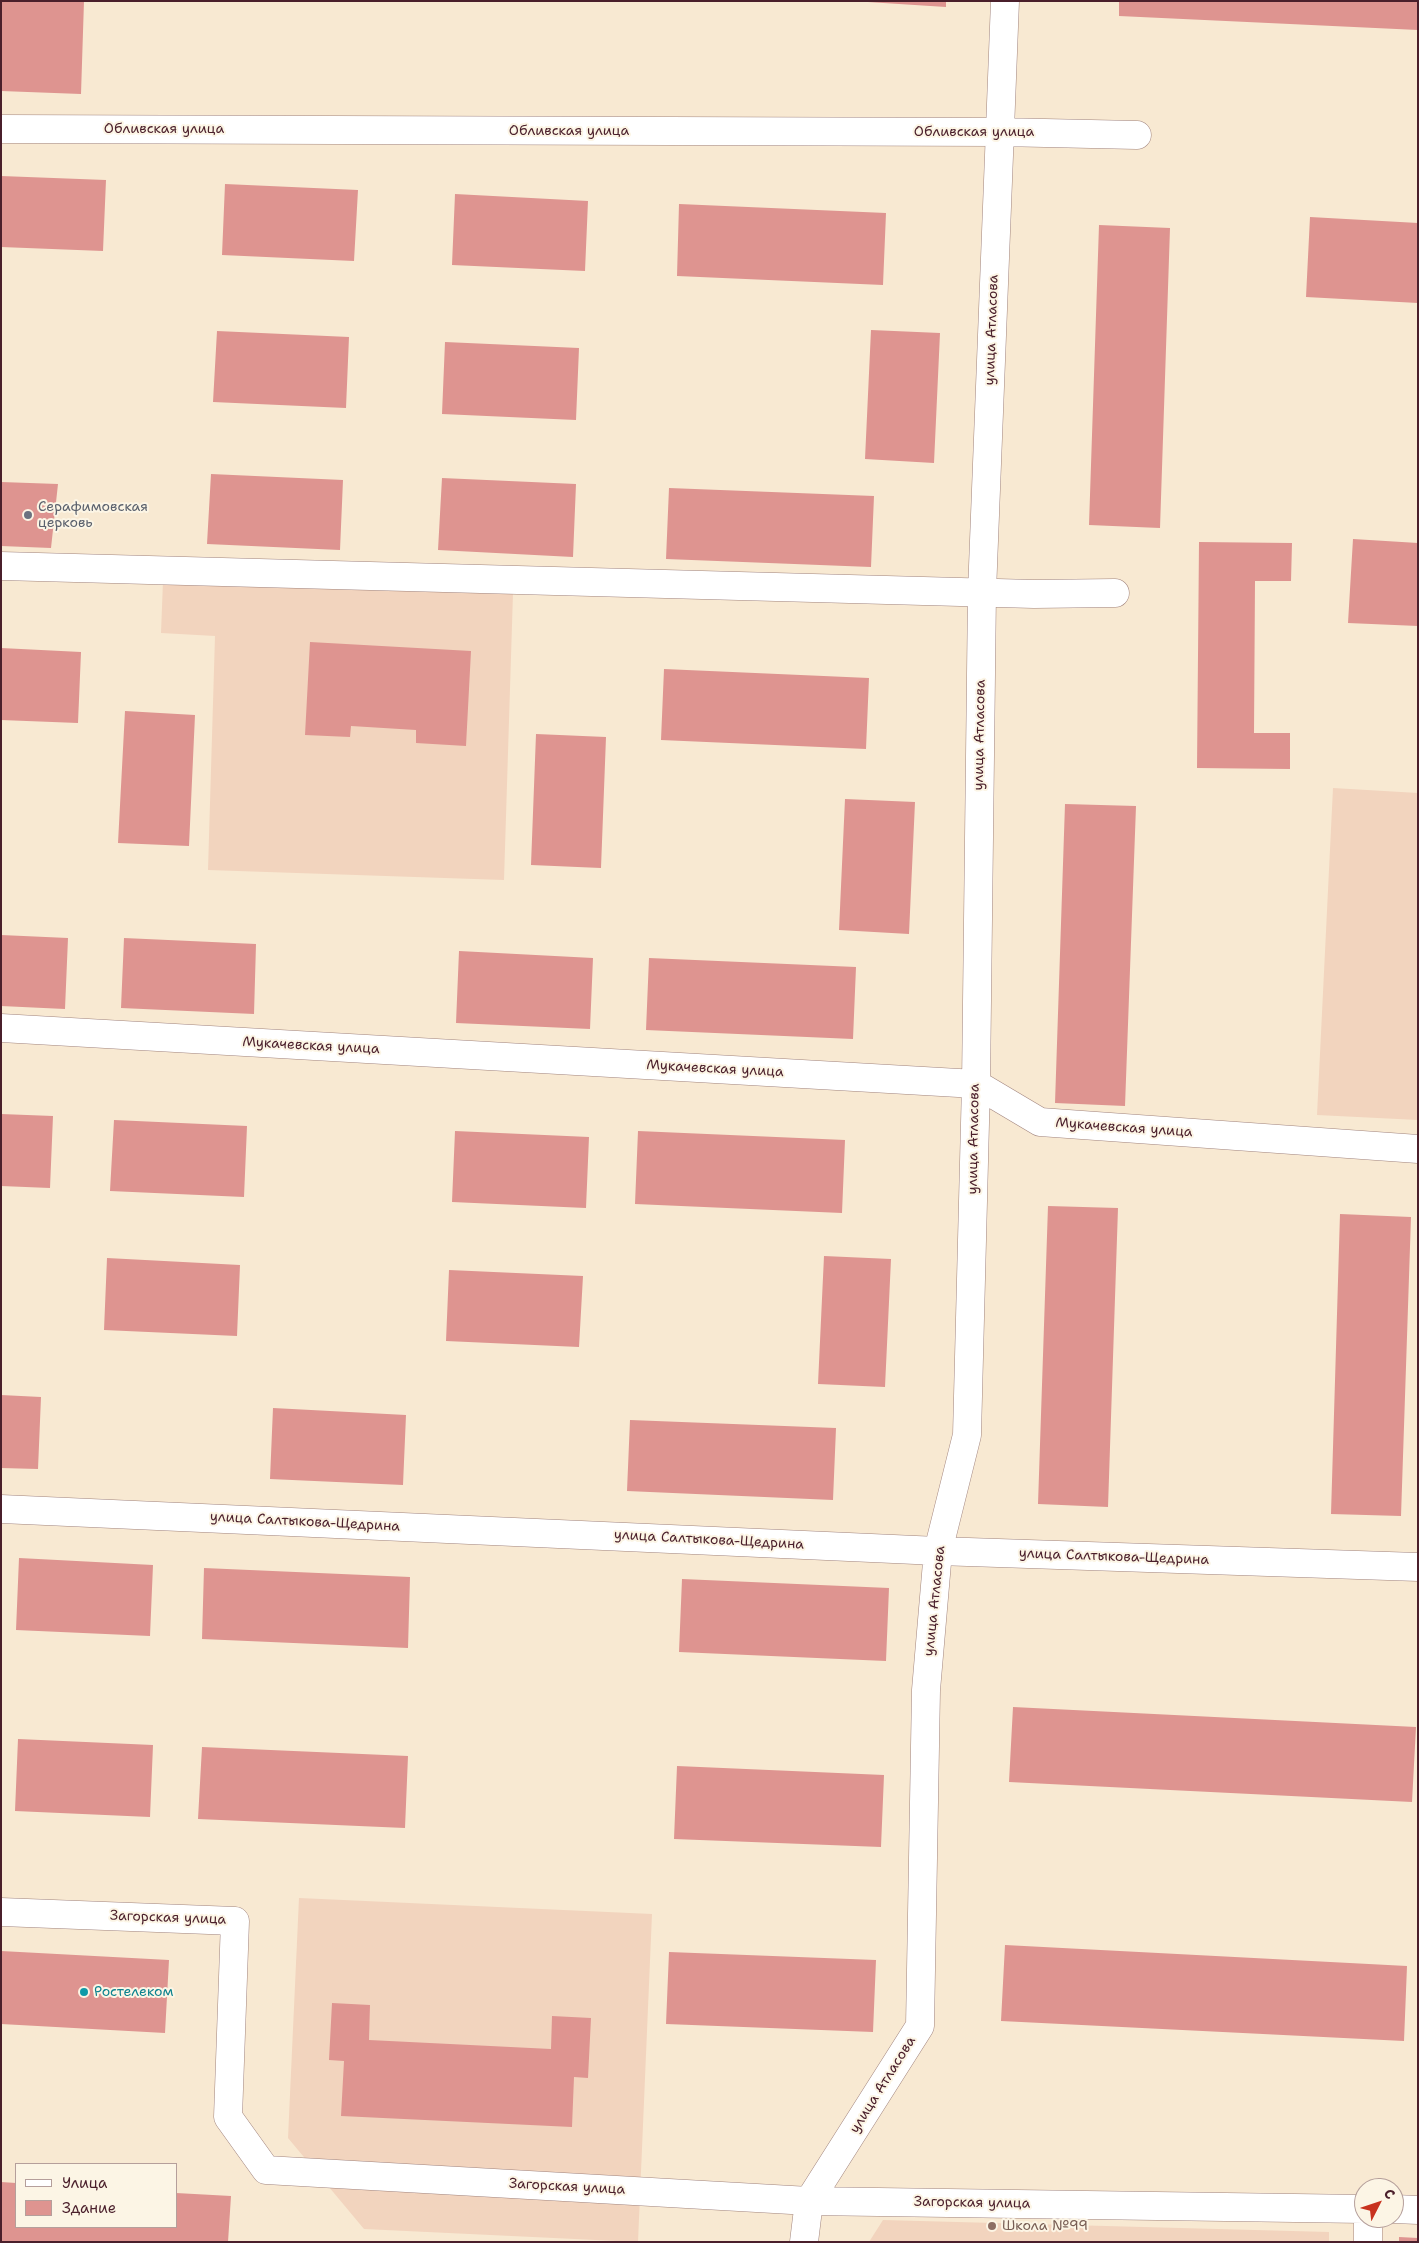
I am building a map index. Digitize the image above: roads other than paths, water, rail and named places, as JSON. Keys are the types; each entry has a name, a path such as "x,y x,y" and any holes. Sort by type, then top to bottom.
{"street":[{"name":"улица Атласова","path":"804,2242 809,2201 920,2026 926,1690 938,1551 967,1435 976,1084 982,592 1005,1"},
{"name":"Обливская улица","path":"1,128 999,132 1137,135"},
{"path":"1,566 982,592 1115,593"},
{"name":"Мукачевская улица","path":"1,1028 976,1084 1040,1122 1418,1149"},
{"name":"улица Салтыкова-Щедрина","path":"1,1508 938,1551 1418,1568"},
{"name":"Загорская улица","path":"1,1912 235,1921 228,2117 266,2170 809,2201 1354,2209"},
{"path":"1404,2209 1418,2210"},
{"path":"1368,2228 1368,2242"}],"place":[{"name":"Серафимовская церковь","path":"28,515"},
{"name":"Ростелеком","path":"84,1992"},
{"name":"Школа №99","path":"992,2226"}]}
